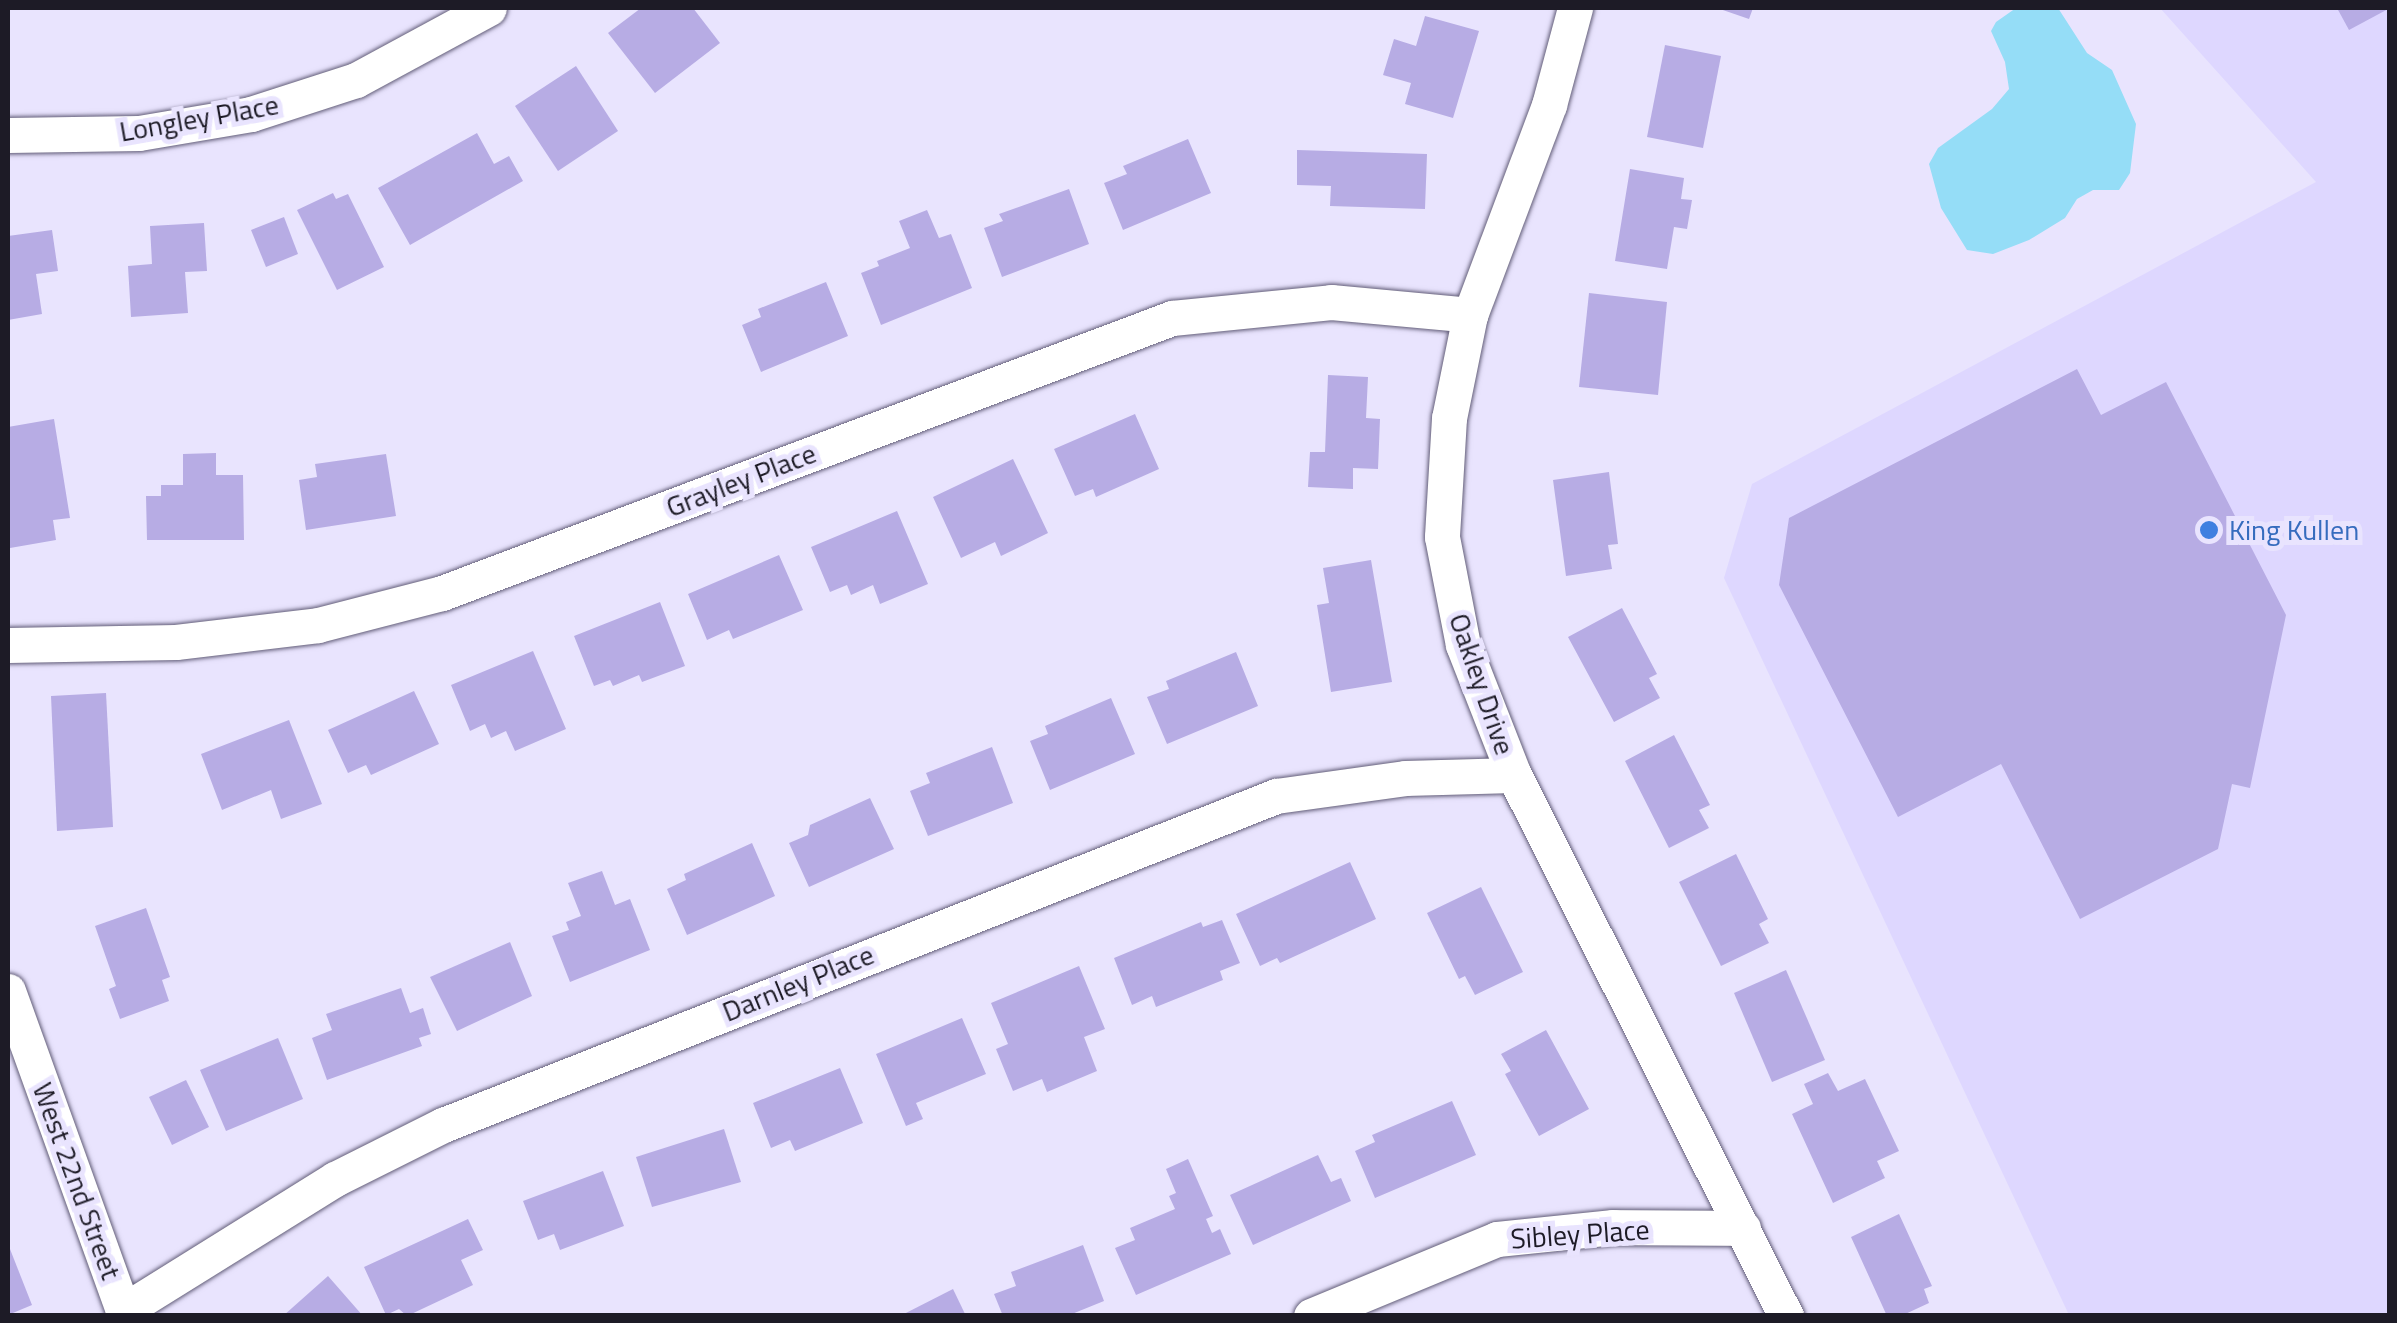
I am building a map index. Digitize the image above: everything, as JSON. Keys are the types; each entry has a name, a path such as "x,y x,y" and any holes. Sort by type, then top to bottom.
{"street":[{"name":"Longley Place","path":"8,135 140,134 251,114 356,80 489,8"},
{"name":"Oakley Drive","path":"1575,8 1549,104 1470,316 1449,418 1442,537 1463,646 1514,775 1786,1316"},
{"name":"Grayley Place","path":"8,646 176,642 318,624 442,593 1172,318 1331,302 1470,316"},
{"name":"Darnley Place","path":"124,1313 335,1179 442,1124 1276,796 1405,778 1514,775"},
{"name":"West 22nd Street","path":"8,990 124,1313"},
{"name":"Sibley Place","path":"1311,1316 1497,1240 1613,1227 1743,1228"}],"shaded area":[{"path":"2160,8 2389,8 2389,1315 2069,1315 1724,578 1752,484 2316,182"}],"water":[{"path":"2016,8 2058,8 2087,53 2112,70 2136,124 2130,173 2119,190 2093,190 2077,199 2065,218 2029,240 1993,254 1967,250 1941,208 1929,164 1938,148 1992,109 2009,89 2005,62 1991,31 1996,22"}],"building":[{"path":"641,8 693,8 720,43 655,93 608,33"},
{"path":"1717,8 1753,8 1749,19"},
{"path":"2337,8 2390,8 2349,30"},
{"path":"1425,16 1479,31 1453,118 1405,104 1411,83 1383,75 1394,39 1416,46"},
{"path":"1665,45 1721,56 1703,148 1647,137"},
{"path":"576,66 618,131 558,171 515,106"},
{"path":"477,133 494,164 509,156 523,181 410,245 378,188"},
{"path":"1188,139 1211,193 1123,230 1104,183 1127,174 1123,166"},
{"path":"1297,150 1427,154 1425,209 1330,206 1331,186 1297,185"},
{"path":"1630,169 1684,178 1681,199 1692,200 1687,229 1674,227 1667,269 1615,261"},
{"path":"1069,189 1089,244 1002,277 984,228 1003,221 999,214"},
{"path":"333,193 336,199 348,194 384,267 337,290 297,210"},
{"path":"927,210 939,238 951,234 972,288 881,325 861,273 879,266 877,261 910,248 899,221"},
{"path":"284,217 298,254 266,267 251,230"},
{"path":"204,223 207,271 185,272 188,313 131,317 128,266 152,264 150,226"},
{"path":"52,230 58,271 36,274 42,314 8,320 8,236"},
{"path":"826,282 848,336 761,372 742,325 761,317 758,309"},
{"path":"1589,293 1667,302 1658,395 1579,387"},
{"path":"2077,369 2101,415 2166,382 2286,615 2250,788 2232,784 2218,849 2080,919 2001,764 1898,817 1779,585 1789,518"},
{"path":"1328,375 1368,377 1366,418 1380,419 1378,469 1353,468 1353,489 1308,487 1310,452 1325,452"},
{"path":"1135,414 1159,469 1096,497 1093,489 1075,496 1054,449"},
{"path":"54,419 70,518 53,520 56,540 10,548 8,427"},
{"path":"216,453 216,475 243,475 244,540 147,540 146,496 161,496 161,485 183,485 183,454"},
{"path":"386,454 396,516 306,530 299,480 317,477 315,464"},
{"path":"1013,459 1048,533 1001,556 995,542 961,558 933,497"},
{"path":"1609,472 1618,544 1608,545 1612,569 1566,576 1553,480"},
{"path":"897,511 928,584 880,604 873,585 851,595 847,585 830,592 811,547"},
{"path":"779,555 803,610 733,639 729,630 707,640 688,594"},
{"path":"1371,560 1392,682 1331,692 1317,605 1329,603 1323,568"},
{"path":"660,602 685,666 642,682 639,675 613,686 610,680 594,686 574,636"},
{"path":"1622,608 1657,674 1649,678 1660,698 1614,722 1568,637"},
{"path":"533,651 566,729 515,751 506,731 491,738 485,724 470,731 451,685"},
{"path":"1236,652 1258,706 1167,744 1147,697 1169,689 1166,681"},
{"path":"414,691 439,744 371,775 366,765 348,773 328,730"},
{"path":"106,693 113,827 57,831 51,696"},
{"path":"1111,698 1135,754 1050,790 1030,741 1048,734 1045,726"},
{"path":"289,720 322,804 281,819 271,790 222,810 201,754"},
{"path":"1674,735 1710,805 1699,810 1709,828 1669,848 1625,761"},
{"path":"992,747 1013,803 928,836 910,791 930,783 926,773"},
{"path":"870,798 894,849 809,887 789,843 808,835 810,825"},
{"path":"752,843 775,896 687,935 667,889 686,880 684,874"},
{"path":"1736,854 1768,919 1759,924 1769,943 1721,966 1679,882"},
{"path":"1350,862 1376,919 1280,963 1277,958 1260,966 1236,914"},
{"path":"602,871 615,905 630,899 650,950 570,982 552,936 569,930 566,922 581,916 568,883"},
{"path":"1481,887 1523,972 1475,995 1465,976 1459,979 1427,913"},
{"path":"146,908 170,977 162,980 169,1001 120,1019 109,989 116,986 95,926"},
{"path":"1222,920 1240,963 1220,971 1223,980 1156,1007 1152,996 1132,1005 1114,958 1201,922 1203,927"},
{"path":"510,942 532,996 457,1031 430,977"},
{"path":"1079,966 1105,1029 1084,1037 1097,1071 1047,1092 1042,1079 1013,1091 996,1049 1008,1044 991,1003"},
{"path":"1786,970 1825,1060 1772,1082 1734,993"},
{"path":"401,988 410,1013 423,1008 431,1034 419,1038 422,1046 327,1080 312,1038 332,1030 326,1014"},
{"path":"962,1018 986,1074 916,1103 923,1119 906,1126 876,1054"},
{"path":"1546,1030 1589,1109 1539,1136 1505,1074 1511,1071 1501,1054"},
{"path":"278,1038 303,1099 226,1131 200,1070"},
{"path":"840,1068 863,1123 795,1151 790,1140 771,1148 753,1103"},
{"path":"1828,1073 1838,1091 1865,1079 1899,1151 1877,1161 1885,1178 1833,1203 1792,1114 1813,1104 1804,1084"},
{"path":"186,1080 209,1127 172,1145 149,1097"},
{"path":"1452,1101 1476,1155 1375,1198 1355,1151 1375,1142 1372,1135"},
{"path":"724,1129 741,1182 652,1207 636,1157"},
{"path":"1318,1155 1331,1182 1341,1178 1351,1201 1253,1245 1230,1195"},
{"path":"1188,1159 1213,1216 1206,1219 1212,1233 1220,1229 1231,1254 1136,1295 1115,1248 1135,1240 1130,1228 1175,1209 1169,1196 1176,1193 1166,1169"},
{"path":"603,1171 624,1226 560,1250 554,1234 538,1240 523,1201"},
{"path":"1899,1214 1932,1286 1924,1289 1929,1303 1901,1316 1887,1316 1851,1237"},
{"path":"468,1219 483,1250 461,1260 473,1285 407,1316 399,1309 386,1315 364,1267"},
{"path":"8,1244 32,1305 8,1315"},
{"path":"1083,1245 1104,1301 1067,1316 1003,1316 994,1294 1016,1286 1011,1272"},
{"path":"328,1276 363,1316 283,1316"},
{"path":"953,1289 966,1316 900,1316"}],"place":[{"name":"King Kullen","path":"2209,530"}]}
